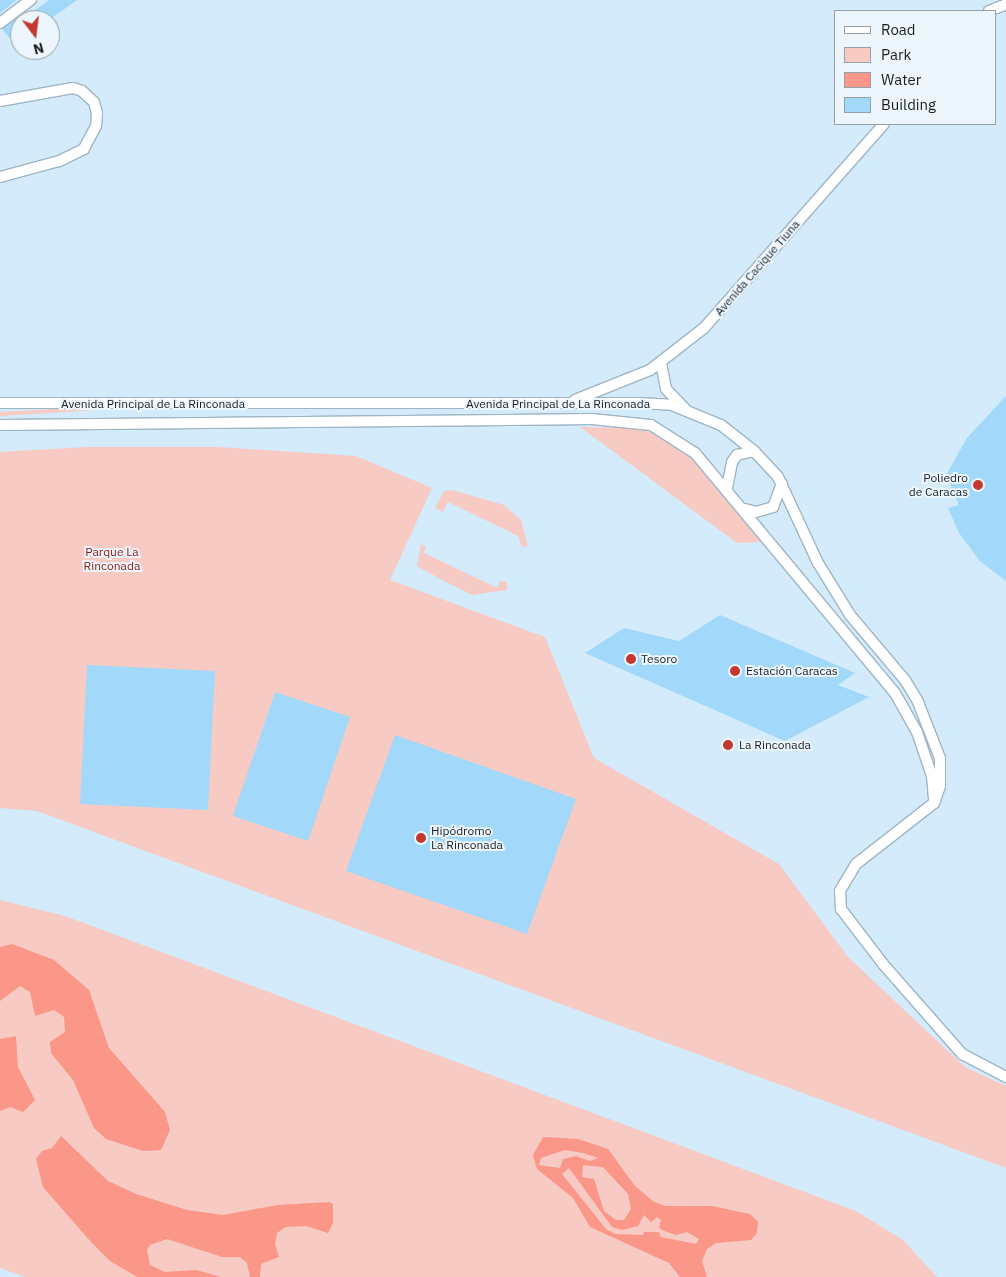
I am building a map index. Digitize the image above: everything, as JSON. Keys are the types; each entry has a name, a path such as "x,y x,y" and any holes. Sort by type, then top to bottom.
{"street":[{"path":"0,23 31,0"},
{"path":"991,10 1006,4"},
{"path":"0,101 73,88 82,91 94,102 97,113 96,126 84,149 59,161 0,177"},
{"name":"Avenida Cacique Tiuna","path":"568,402 661,363 704,328 883,125"},
{"path":"661,363 666,389 686,410"},
{"name":"Avenida Principal de La Rinconada","path":"0,404 638,402 686,410 721,425 754,451 782,484 818,563 846,608 906,680 930,726 942,771 934,803"},
{"name":"Avenida Principal de La Rinconada","path":"0,425 592,419 651,425 682,442 727,488 895,693 916,732 932,776 934,803"},
{"path":"727,488 732,462 737,455 754,451"},
{"path":"744,509 756,512 773,506 782,484"},
{"path":"934,803 856,864 840,892 841,909 883,964 962,1054 1006,1077"}],"green space":[{"path":"55,409 96,410 0,416 0,412"},
{"path":"580,427 636,428 660,435 680,448 709,476 763,542 737,543"},
{"name":"Hipódromo La Rinconada","path":"87,447 219,447 356,456 432,488 390,580 545,637 594,758 779,864 848,957 965,1067 1006,1086 1006,1168 37,811 0,808 0,452"},
{"path":"452,490 504,505 521,520 528,546 522,547 518,536 448,502 443,512 435,508 444,491"},
{"path":"421,544 426,547 424,553 497,588 500,581 507,582 507,590 472,595 440,579 417,566"},
{"path":"0,900 65,916 856,1211 903,1240 937,1277 25,1277 0,1268"}],"water":[{"path":"12,944 54,960 89,990 109,1048 165,1112 170,1130 161,1150 143,1151 106,1139 94,1128 73,1080 51,1053 50,1042 65,1032 64,1017 54,1010 35,1016 30,992 20,986 0,1001 0,947"},
{"path":"16,1036 18,1067 35,1100 23,1112 10,1107 0,1111 0,1039"},
{"path":"61,1136 108,1181 136,1194 187,1210 223,1215 278,1205 329,1202 333,1204 333,1223 328,1233 306,1226 286,1227 277,1233 275,1244 279,1257 261,1264 260,1277 250,1277 247,1263 240,1257 222,1257 167,1239 150,1245 147,1250 150,1265 165,1272 196,1270 221,1277 137,1277 110,1261 43,1187 36,1159 42,1151 52,1148"},
{"path":"543,1137 578,1139 608,1149 635,1186 654,1202 666,1206 712,1206 750,1214 758,1222 757,1233 751,1240 716,1243 707,1249 702,1261 707,1277 680,1277 669,1263 590,1227 573,1198 537,1169 533,1155","holes":["565,1150 583,1153 598,1158 590,1161 576,1156 563,1159 560,1168 539,1165 541,1158","583,1165 603,1167 628,1194 631,1209 624,1220 616,1220 604,1211 594,1179 582,1177","569,1168 612,1227 622,1230 638,1226 644,1215 651,1222 657,1217 661,1220 659,1228 664,1231 676,1235 687,1232 699,1239 696,1244 661,1237 659,1232 644,1232 643,1235 615,1234 606,1229 562,1174"]}],"building":[{"path":"0,0 17,0 0,13"},
{"path":"49,0 77,0 60,12 60,10 35,10"},
{"path":"10,20 10,37 9,38 1,27"},
{"name":"Poliedro de Caracas","path":"1006,396 1006,581 980,561 959,533 948,508 959,505 946,475 967,438"},
{"path":"720,615 855,673 838,685 869,697 785,741 585,653 624,628 679,641"},
{"path":"87,665 215,671 208,810 80,804"},
{"path":"275,692 350,717 308,841 233,816"},
{"path":"395,735 576,799 527,934 346,871"}],"place":[{"name":"Poliedro de Caracas","path":"978,485"},
{"name":"Tesoro","path":"631,659"},
{"name":"Estación Caracas","path":"735,671"},
{"name":"La Rinconada","path":"728,745"},
{"name":"Hipódromo La Rinconada","path":"421,838"}],"park label":[{"name":"Parque La Rinconada","path":"112,559"}]}
